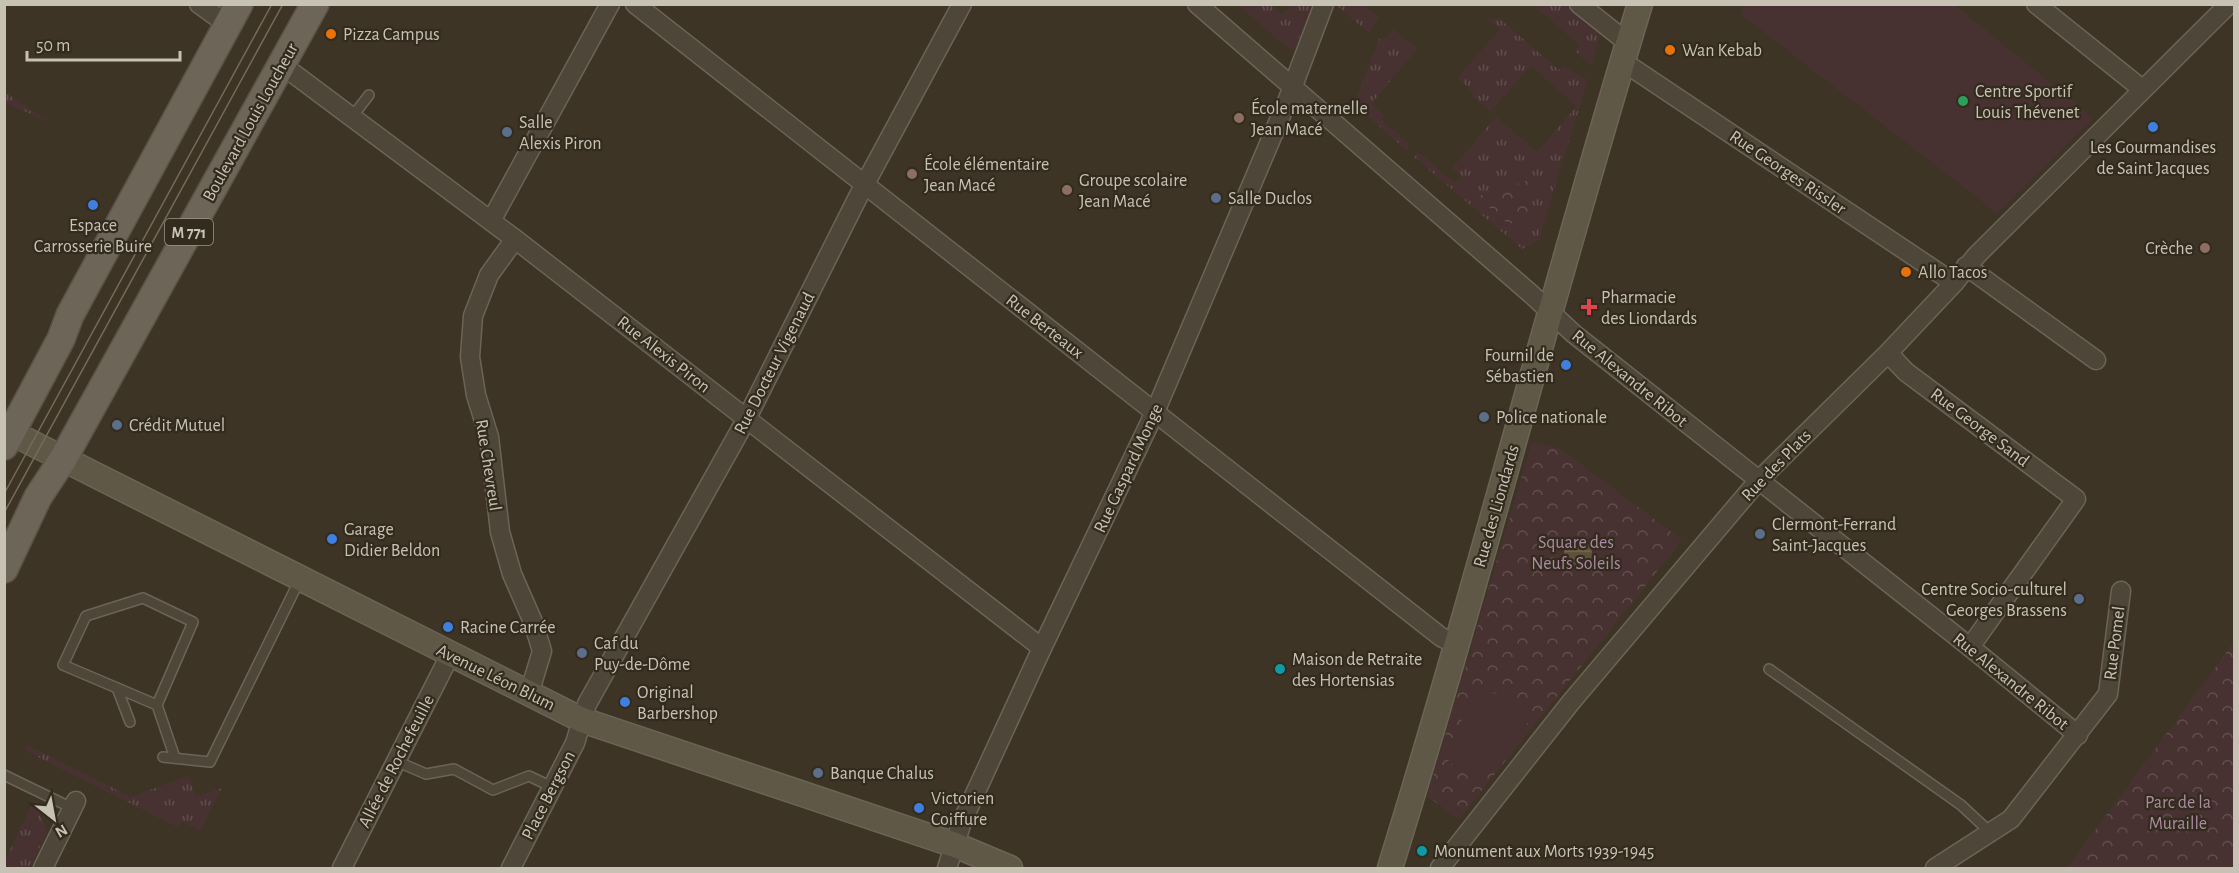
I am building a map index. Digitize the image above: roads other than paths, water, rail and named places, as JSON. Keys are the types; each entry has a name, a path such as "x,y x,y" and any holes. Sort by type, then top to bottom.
{"main road":[{"name":"Boulevard Louis Loucheur","path":"63,459 315,4"},
{"name":"Rue des Liondards","path":"1390,868 1457,645 1550,312 1640,4"},
{"path":"7,436 61,339 70,315 234,15"},
{"name":"Avenue Léon Blum","path":"7,436 63,459 582,720 955,845 1010,868"},
{"name":"M 771","path":"4,569 38,497 63,459"}],"street":[{"path":"199,4 234,15"},
{"path":"491,221 610,4"},
{"name":"Rue Berteaux","path":"635,4 1441,637 1457,645"},
{"name":"Rue Docteur Vigenaud","path":"582,720 587,704 747,418 865,184 962,4"},
{"name":"Rue Alexandre Ribot","path":"1197,4 1574,334 2078,735"},
{"name":"Rue Gaspard Monge","path":"947,868 962,822 1155,412 1293,86 1324,4"},
{"name":"Rue Georges Rissler","path":"1579,4 1625,52 1954,283"},
{"path":"2036,4 2142,89"},
{"name":"Rue des Plats","path":"1440,868 1571,702 1758,481 1888,352 1954,283 1966,266 2229,4"},
{"name":"Rue Alexis Piron","path":"282,65 515,239 1042,648"},
{"name":"Rue Chevreul","path":"515,239 489,275 473,316 470,357 476,395 489,437 500,532 512,574 534,622 542,651 529,694"},
{"path":"1966,266 2096,360"},
{"name":"Rue George Sand","path":"1888,352 1906,372 2076,499 1970,647"},
{"name":"Rue Pomel","path":"2078,735 2108,694 2121,591"},
{"name":"Allée de Rochefeuille","path":"342,868 450,655"},
{"name":"Place Bergson","path":"511,868 575,743 582,720"},
{"path":"1935,868 2011,819 2078,735"},
{"path":"43,868 74,804"}],"lane":[{"path":"352,117 369,95"},
{"path":"163,757 210,762 300,579"},
{"path":"157,705 63,665 86,616 143,598 193,622 157,705 175,758"},
{"path":"1769,669 1961,805 1990,832"},
{"path":"117,688 130,722"},
{"path":"396,761 426,774 454,769 493,790 529,776 552,788"},
{"path":"4,775 74,804"}],"tram line":[{"path":"4,494 272,4"},
{"path":"4,513 283,4"}],"place":[{"name":"Pizza Campus","path":"331,34"},
{"name":"Wan Kebab","path":"1670,50"},
{"name":"Centre Sportif Louis Thévenet","path":"1963,101"},
{"name":"École maternelle Jean Macé","path":"1239,118"},
{"name":"Les Gourmandises de Saint Jacques","path":"2153,127"},
{"name":"Salle Alexis Piron","path":"507,132"},
{"name":"École élémentaire Jean Macé","path":"912,174"},
{"name":"Groupe scolaire Jean Macé","path":"1067,190"},
{"name":"Salle Duclos","path":"1216,198"},
{"name":"Espace Carrosserie Buire","path":"93,205"},
{"name":"Crèche","path":"2205,248"},
{"name":"Allo Tacos","path":"1906,272"},
{"name":"Pharmacie des Liondards","path":"1589,307"},
{"name":"Fournil de Sébastien","path":"1566,365"},
{"name":"Police nationale","path":"1484,417"},
{"name":"Crédit Mutuel","path":"117,425"},
{"name":"Clermont-Ferrand Saint-Jacques","path":"1760,534"},
{"name":"Garage Didier Beldon","path":"332,539"},
{"name":"Centre Socio-culturel Georges Brassens","path":"2079,599"},
{"name":"Racine Carrée","path":"448,627"},
{"name":"Caf du Puy-de-Dôme","path":"582,653"},
{"name":"Maison de Retraite des Hortensias","path":"1280,669"},
{"name":"Original Barbershop","path":"625,702"},
{"name":"Banque Chalus","path":"818,773"},
{"name":"Victorien Coiffure","path":"919,808"},
{"name":"Monument aux Morts 1939-1945","path":"1422,851"}],"park label":[{"name":"Square des Neufs Soleils","path":"1576,552"},
{"name":"Parc de la Muraille","path":"2178,812"}]}
